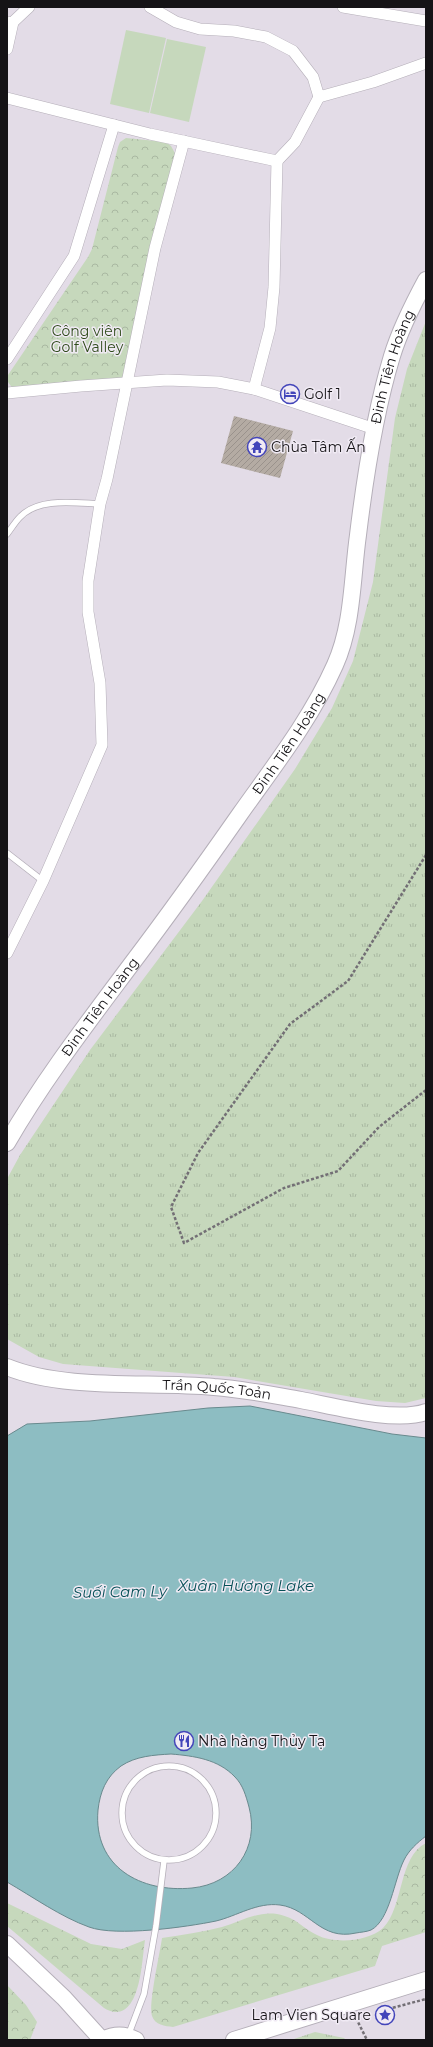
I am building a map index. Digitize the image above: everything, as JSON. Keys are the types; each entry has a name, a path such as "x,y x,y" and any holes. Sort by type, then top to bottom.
{"main road":[{"name":"Đinh Tiên Hoàng","path":"7,1143 23,1115 75,1039 165,920 292,742 325,687 343,643 375,429 392,356 401,331 426,280"},
{"name":"Trần Quốc Toản","path":"7,1367 49,1378 110,1384 214,1387 401,1416 426,1412"},
{"path":"7,1944 64,1998 102,2040 119,2034 132,2038"},
{"path":"234,2040 426,1980"}],"street":[{"path":"7,49 10,22 29,7"},
{"path":"150,7 176,22 194,28 234,31 266,38 293,51 313,77 320,98"},
{"path":"343,7 426,21"},
{"path":"254,389 270,328 274,287 277,160 295,142 320,98 373,82 426,63"},
{"path":"7,98 114,125 277,160"},
{"path":"7,359 74,256 114,125"},
{"path":"7,953 43,881 102,745 100,683 88,612 88,581 100,504 107,479 155,248 184,141"},
{"path":"7,393 167,380 218,382 254,389 375,429"}],"lane":[{"path":"7,534 20,516 36,506 60,503 100,504"},
{"path":"7,853 43,881"},
{"path":"160,1766 176,1766 191,1770 204,1780 213,1792 217,1808 216,1823 210,1838 200,1850 186,1858 164,1861 141,1851 130,1840 123,1826 121,1810 125,1795 133,1782 145,1772 160,1766"},
{"path":"132,2038 144,1994 156,1926 164,1861"}],"path":[{"path":"426,855 348,980 290,1024 198,1153 171,1207 184,1243 284,1188 338,1171 379,1127 426,1090"},
{"path":"384,2010 426,1999"},
{"path":"363,2016 356,2018 367,2040"}],"green space":[{"path":"126,30 166,38 149,113 110,104"},
{"path":"167,39 206,47 189,122 150,113"},
{"name":"Công viên Golf Valley","path":"126,138 166,142 171,146 176,155 123,376 120,380 13,389 8,382 8,375 92,249 118,147 120,142"},
{"path":"426,321 426,1398 405,1403 376,1401 234,1377 63,1364 39,1357 7,1339 7,1179 20,1155 90,1050 202,901 295,769 332,708 353,661 373,582 395,418 407,369"},
{"path":"426,1843 426,1932 382,1946 375,1966 173,2027 161,2024 153,2019 151,2010 152,2001 162,1938 214,1929 256,1915 270,1913 289,1918 317,1935 332,1940 351,1940 369,1936 377,1933 390,1919 395,1908 410,1859 417,1850"},
{"path":"7,1903 91,1944 122,1949 145,1940 139,1983 131,2003 124,2010 116,2012 104,2008 7,1926"},
{"path":"7,1985 26,2005 37,2022 30,2040 7,2040"},
{"path":"315,2032 344,2038 346,2040 291,2040"}],"water":[{"name":"Xuân Hương Lake","path":"250,1406 392,1434 426,1438 426,1836 406,1856 400,1868 391,1899 383,1918 369,1931 344,1934 333,1933 324,1929 299,1912 280,1905 255,1907 224,1919 188,1926 133,1931 101,1930 89,1927 68,1918 7,1882 7,1436 27,1424 90,1421 208,1408","holes":["171,1754 197,1757 213,1762 221,1766 235,1777 242,1787 245,1795 249,1807 251,1822 251,1836 247,1850 240,1861 231,1871 220,1879 207,1885 192,1888 155,1886 139,1881 124,1872 112,1861 103,1847 99,1830 98,1810 100,1797 105,1785 116,1770 133,1760 145,1757"]}],"building":[{"name":"Chùa Tâm Ấn","path":"234,416 293,431 280,478 221,463"}],"place":[{"name":"Golf 1","path":"290,394"},
{"name":"Chùa Tâm Ấn","path":"257,447"},
{"name":"Nhà hàng Thủy Tạ","path":"184,1741"},
{"name":"Lam Vien Square","path":"385,2015"}],"water label":[{"name":"Suối Cam Ly","path":"120,1592"}]}
